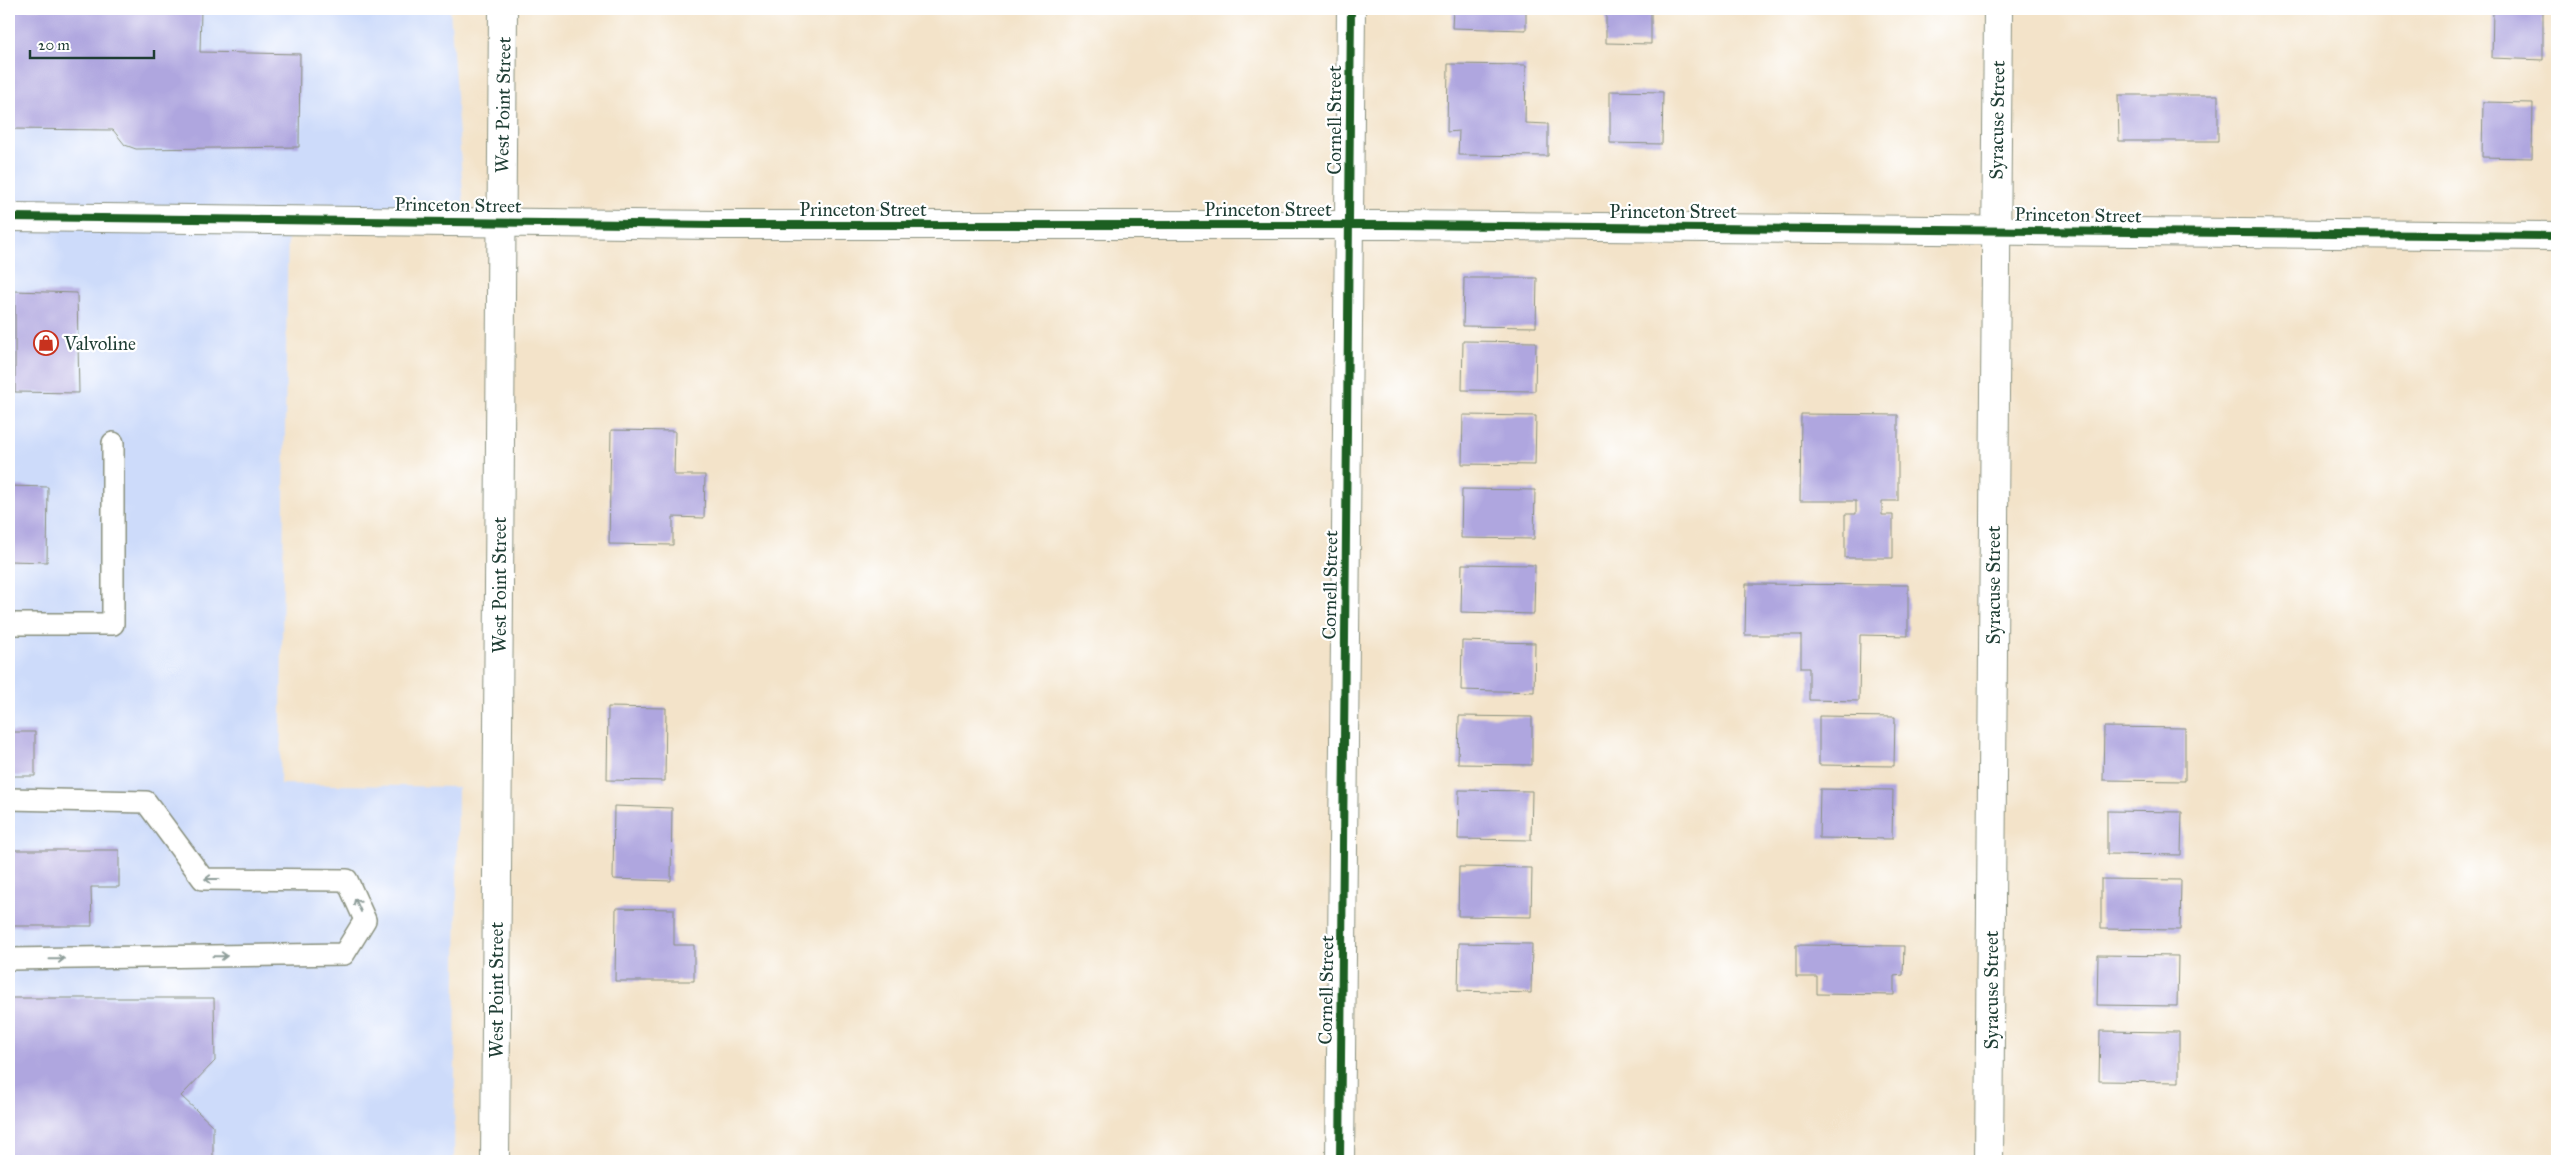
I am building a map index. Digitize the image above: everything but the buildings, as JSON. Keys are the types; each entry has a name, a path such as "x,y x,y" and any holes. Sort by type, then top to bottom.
{"street":[{"name":"West Point Street","path":"495,1161 503,9"},
{"name":"Cornell Street","path":"1340,1161 1351,9"},
{"name":"Syracuse Street","path":"1990,1161 1998,9"},
{"name":"Princeton Street","path":"9,217 502,221 716,225 1350,225 2557,236"}],"lane":[{"path":"9,624 113,624 113,443"},
{"path":"9,800 146,802 203,879 346,880 364,920 344,954 9,959"}],"shaded area":[{"path":"9,9 450,9 465,221 288,220 280,784 458,787 454,1161 9,1161"}],"cycle path":[{"path":"1340,1161 1351,9"},
{"path":"9,217 716,225 1392,225 2557,236"}],"place":[{"name":"Valvoline","path":"46,343"}]}
